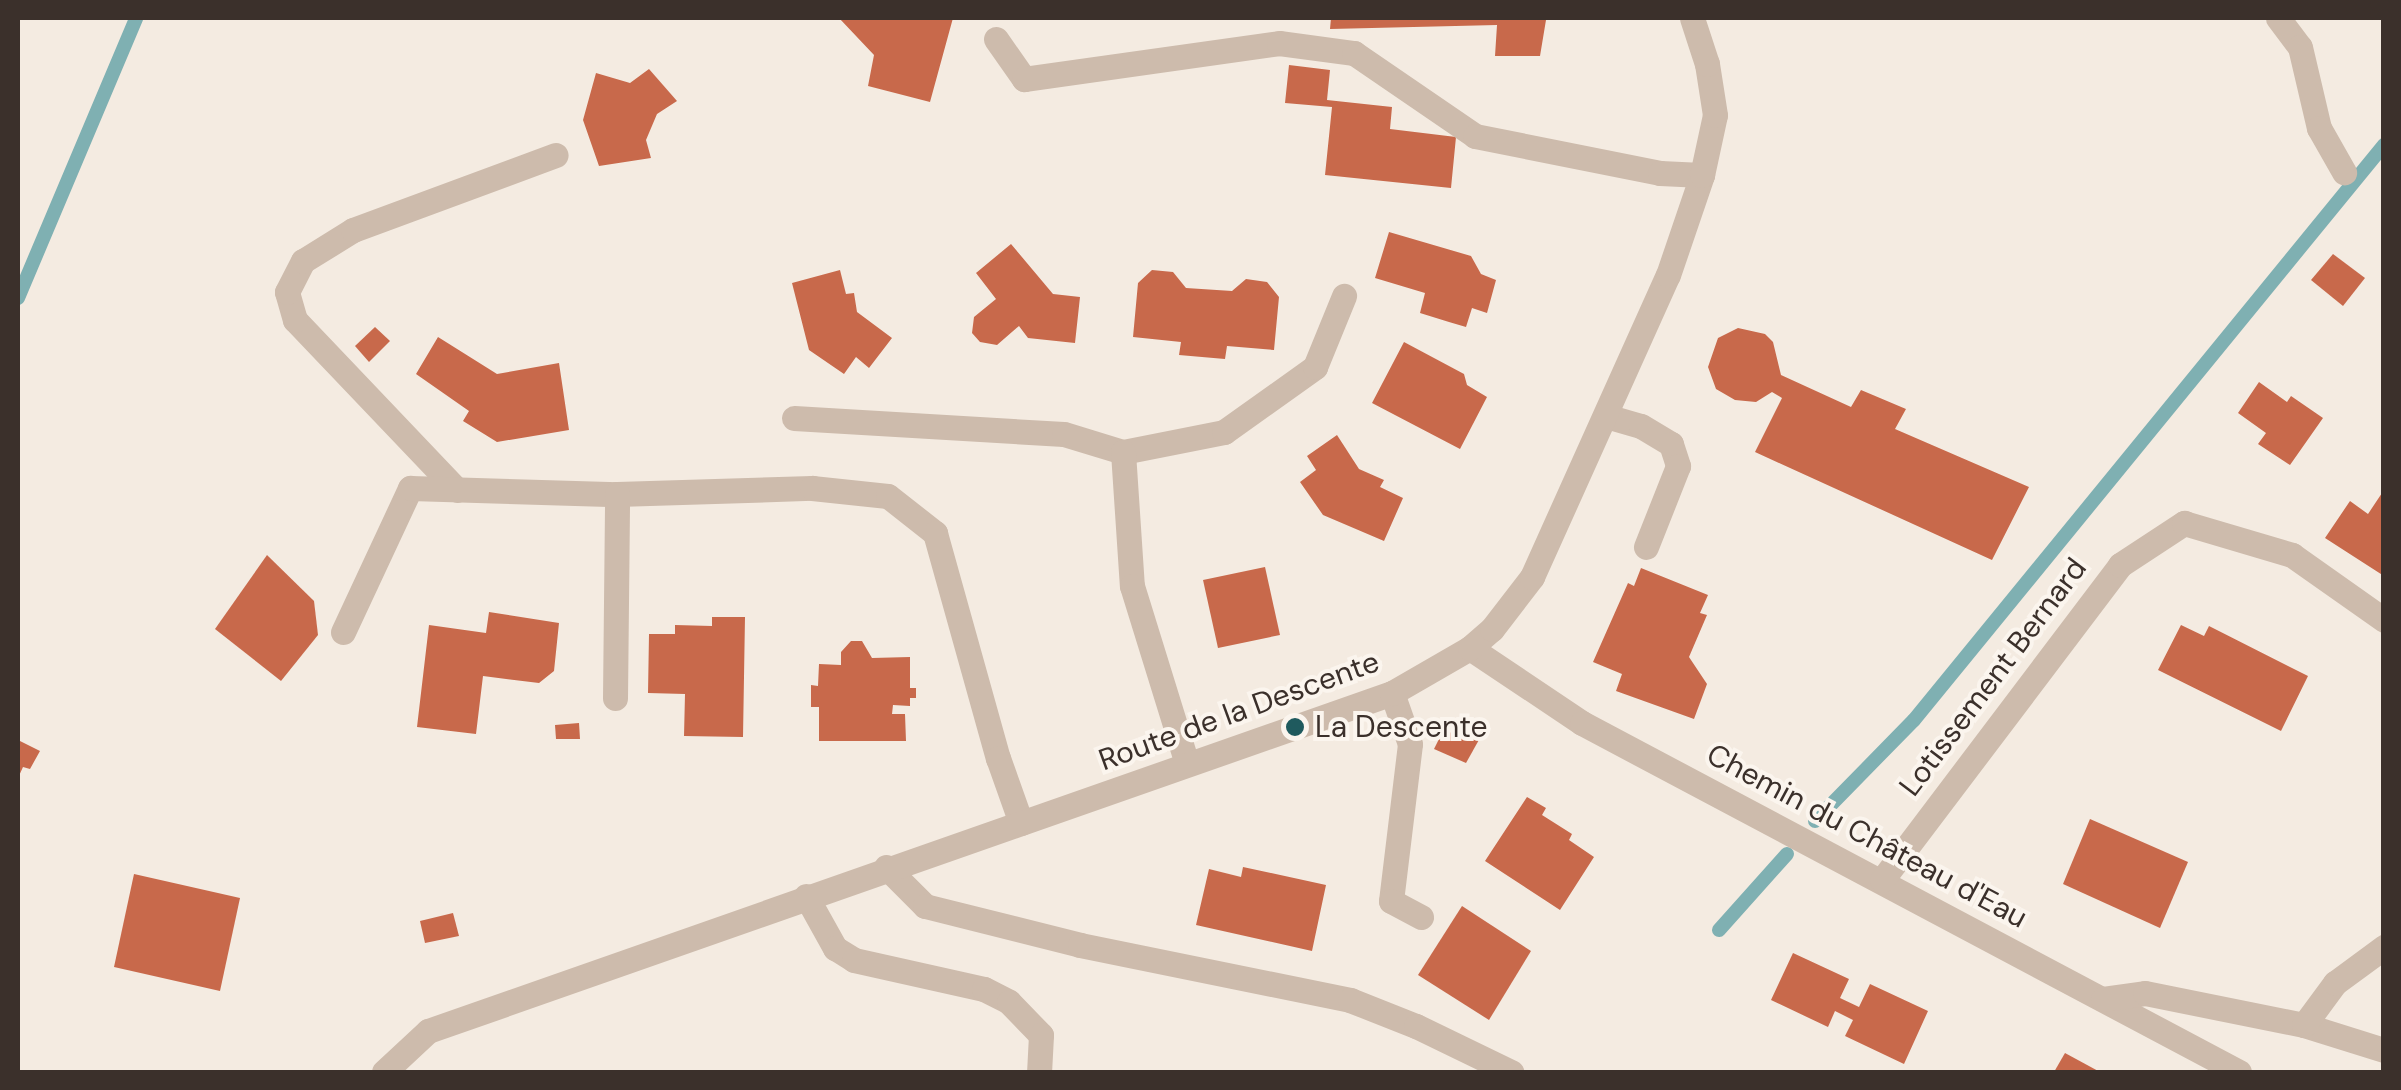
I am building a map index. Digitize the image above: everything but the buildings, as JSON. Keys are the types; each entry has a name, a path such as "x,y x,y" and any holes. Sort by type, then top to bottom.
{"street":[{"name":"Route de la Descente","path":"384,1072 428,1031 886,867 1392,693 1470,648 1492,629 1532,576 1668,275 1702,175 1714,114 1707,64 1692,18"},
{"path":"2278,18 2300,47 2319,128 2344,172"},
{"path":"996,38 1024,78 1279,43 1354,53 1475,136 1660,173 1702,175"},
{"path":"457,490 294,320 287,292 303,261 352,230 556,155"},
{"path":"794,418 1064,434 1123,452 1224,432 1315,367 1344,296"},
{"path":"1606,416 1641,426 1670,444 1678,466 1646,547"},
{"path":"1123,452 1132,586 1187,764"},
{"path":"343,632 410,488 618,494 812,488 888,496 935,533 998,758 1021,822"},
{"path":"614,698 618,494"},
{"name":"Lotissement Bernard","path":"1882,880 2120,564 2184,523 2292,555 2384,620"},
{"name":"Chemin du Château d'Eau","path":"1470,648 1582,723 2239,1072"},
{"path":"1392,693 1410,744 1391,901 1420,917"},
{"path":"886,867 925,906 1080,945 1350,1000 1416,1026 1511,1072"},
{"path":"806,896 836,948 854,960 984,988 1009,1002 1041,1036 1039,1072"},
{"path":"2304,1026 2335,983 2384,948"},
{"path":"2103,998 2145,994 2304,1026 2384,1050"}],"waterway":[{"path":"18,298 136,18"},
{"path":"1815,821 1914,720 2384,145"},
{"path":"1719,930 1787,854"}],"place":[{"name":"La Descente","path":"1295,727"}]}
